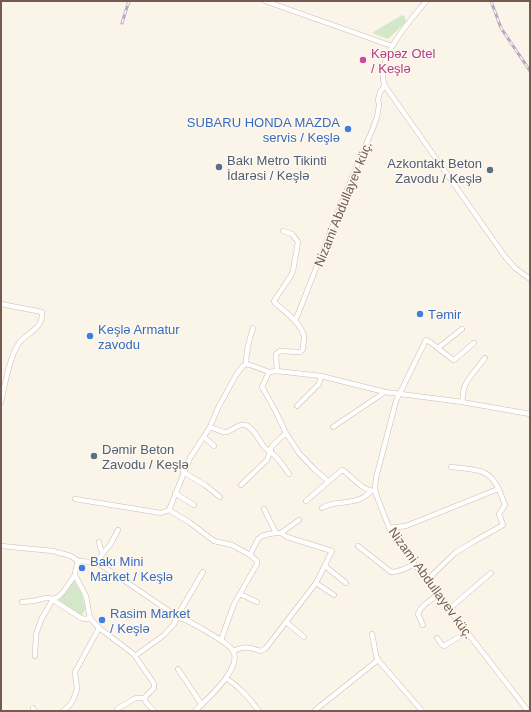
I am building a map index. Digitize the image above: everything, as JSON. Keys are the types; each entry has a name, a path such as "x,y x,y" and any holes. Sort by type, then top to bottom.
{"street":[{"path":"265,1 392,46"},
{"path":"426,1 392,46 385,62 382,77 385,86 506,258 515,268 530,279"},
{"name":"Nizami Abdullayev küç.","path":"294,320 298,314 344,197 374,128 379,105 379,96 385,86"},
{"path":"277,371 276,354 280,351 302,352 304,336 294,320 274,301 293,271 298,242 292,234 283,231"},
{"path":"1,304 42,312 41,322 19,343 14,353 1,402"},
{"path":"246,364 246,355 253,328"},
{"path":"462,329 438,348 454,360 474,343"},
{"name":"Nizami Abdullayev küç.","path":"438,348 426,340 399,394 393,410 373,491 395,539 528,711"},
{"path":"462,402 464,389 468,381 485,358"},
{"path":"246,364 269,372 277,371 321,376 385,392 462,402 530,414"},
{"path":"75,499 161,513 168,510 183,472 194,451 210,427 218,408 236,375 246,364"},
{"path":"269,372 263,385 263,389 286,433 306,461 328,481"},
{"path":"297,406 319,384 321,376"},
{"path":"333,427 385,392"},
{"path":"210,427 227,432 245,424 256,434 265,448 276,457 289,474"},
{"path":"241,485 267,460 272,446 286,433"},
{"path":"204,437 214,446"},
{"path":"427,580 455,553 503,525 499,514 504,505 494,481 486,474 481,472 451,467"},
{"path":"306,501 328,481 343,470 365,488 373,491"},
{"path":"183,472 220,497"},
{"path":"389,528 406,526 498,489"},
{"path":"322,508 332,504 362,498 373,491"},
{"path":"175,493 194,505"},
{"path":"234,651 248,647 261,651 266,648 316,583 332,551 287,537 279,533 264,509"},
{"path":"168,510 214,541 232,544 257,561 257,564 230,614 221,640"},
{"path":"250,555 258,539 268,534 279,533 299,520"},
{"path":"97,563 110,545 118,530"},
{"path":"99,542 103,553"},
{"path":"1,546 53,551 71,556 78,561 97,563 178,617 188,620 221,640 234,651 235,662 226,678 211,696 195,711"},
{"path":"358,546 391,572 403,570 414,564"},
{"path":"35,656 36,634 42,618 53,600 63,592 75,576 78,561"},
{"path":"325,566 346,582"},
{"path":"135,656 164,635 174,624 203,572"},
{"path":"449,609 491,573"},
{"path":"75,576 86,596 90,618 99,628 135,656 154,684 153,690 144,698 136,698 118,709"},
{"path":"316,583 334,595"},
{"path":"240,594 257,602"},
{"path":"423,625 418,614 419,610 438,595"},
{"path":"22,602 46,598 53,600 80,618 90,618"},
{"path":"286,622 304,637"},
{"path":"63,711 73,700 78,689 75,672 99,628"},
{"path":"437,638 444,646 467,632"},
{"path":"372,634 378,660 422,711"},
{"path":"314,711 378,660"},
{"path":"178,670 202,705"},
{"path":"226,678 238,686 260,711"},
{"path":"144,698 154,711"},
{"path":"68,706 71,711"}],"green space":[{"path":"402,15 405,17 406,22 388,39 372,33"},
{"path":"74,581 81,592 86,609 81,616 59,601"}],"railway":[{"path":"122,23 129,1"},
{"path":"491,1 501,28 530,71"}],"place":[{"name":"Kəpəz Otel / Keşlə","path":"363,60"},
{"name":"SUBARU HONDA MAZDA servis / Keşlə","path":"348,129"},
{"name":"Bakı Metro Tikinti İdarəsi / Keşlə","path":"219,167"},
{"name":"Azkontakt Beton Zavodu / Keşlə","path":"490,170"},
{"name":"Təmir","path":"420,314"},
{"name":"Keşlə Armatur zavodu","path":"90,336"},
{"name":"Dəmir Beton Zavodu / Keşlə","path":"94,456"},
{"name":"Bakı Mini Market / Keşlə","path":"82,568"},
{"name":"Rasim Market / Keşlə","path":"102,620"}]}
